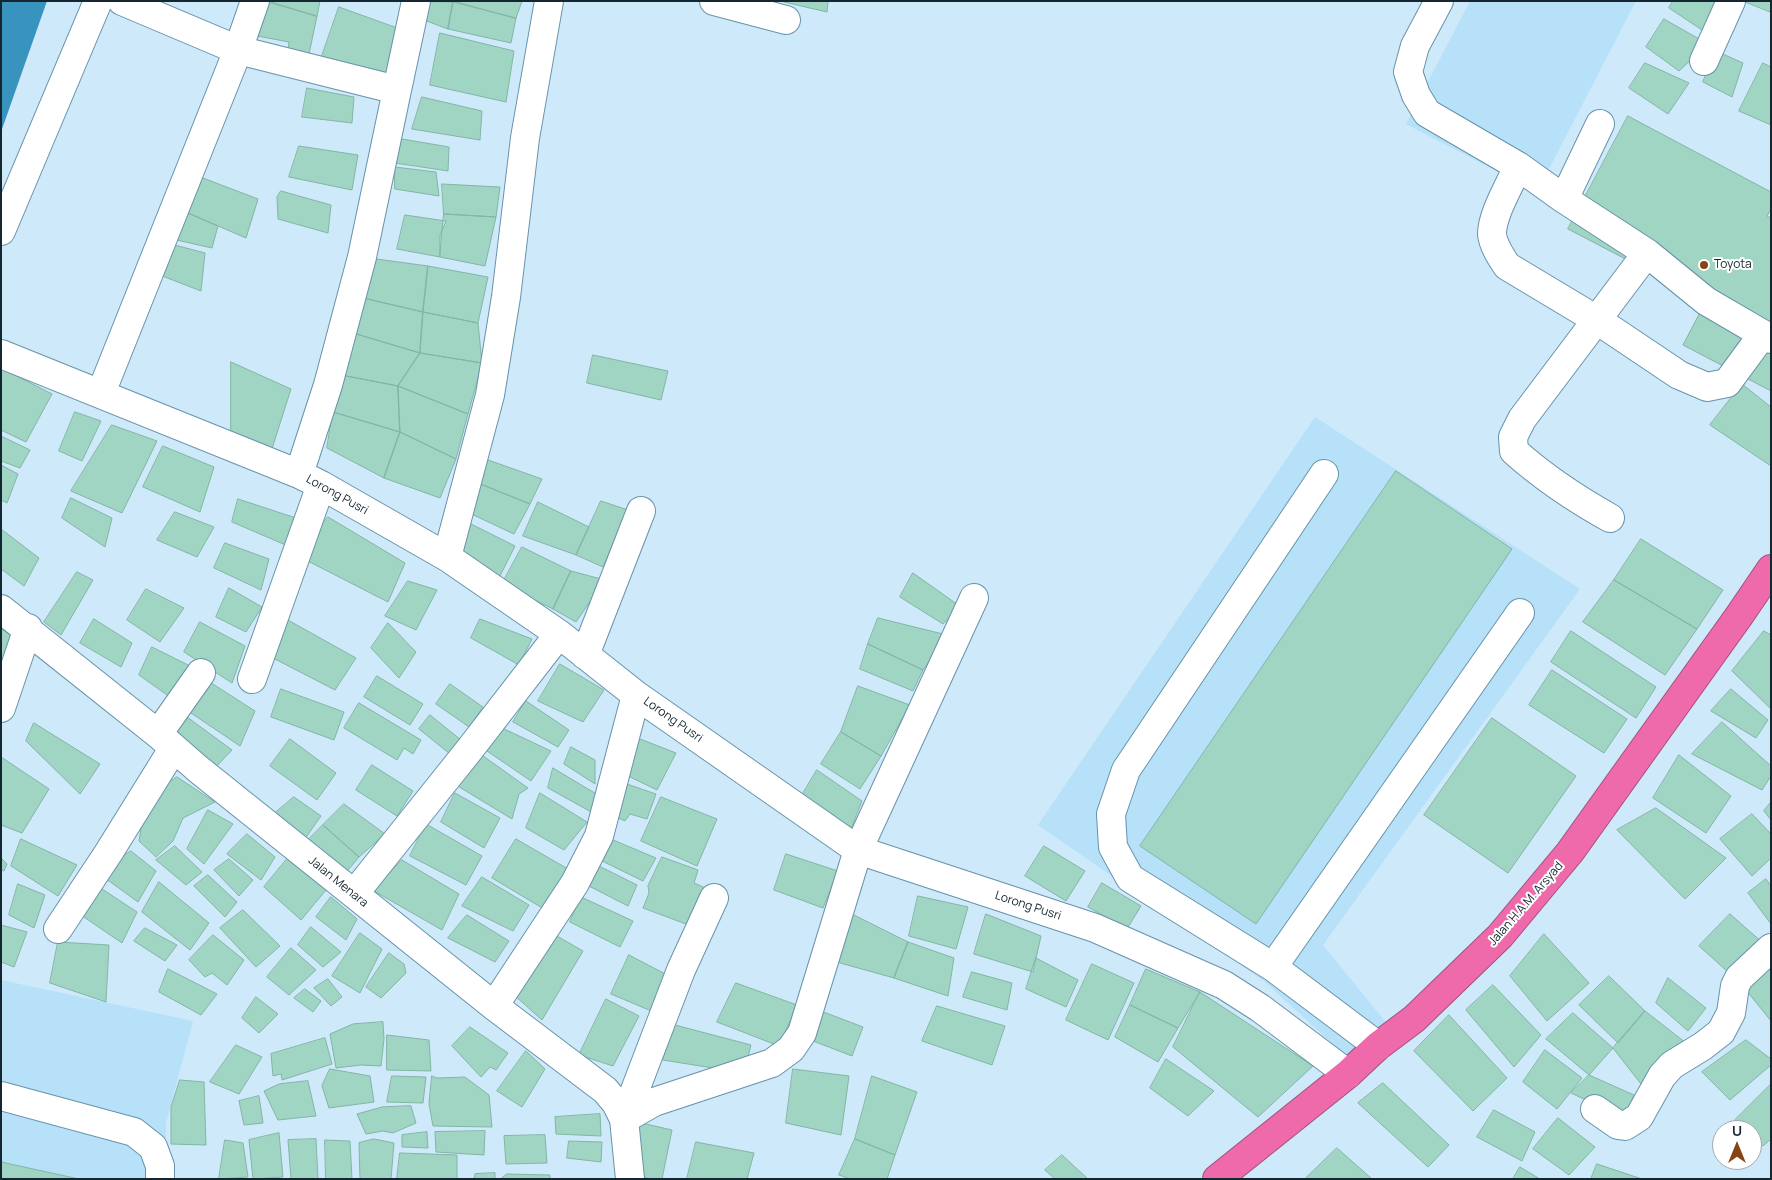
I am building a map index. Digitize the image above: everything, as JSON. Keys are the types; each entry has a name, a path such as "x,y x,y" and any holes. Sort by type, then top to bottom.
{"highway":[{"name":"Jalan H.A.M. Arsyad","path":"1217,1179 1348,1074 1378,1046 1414,1019 1500,936 1570,852 1771,569"}],"street":[{"path":"1,231 98,1"},
{"path":"122,1 238,50 397,90"},
{"path":"100,392 238,50 255,1"},
{"path":"252,679 310,480 328,385 362,257 416,1"},
{"path":"447,557 490,394 506,297 525,138 549,1"},
{"path":"714,1 786,20"},
{"path":"1439,1 1415,46 1408,72 1416,95 1427,113 1518,166 1564,199 1647,253 1706,301 1767,337 1727,383 1707,388 1679,375 1596,320 1507,266 1499,254 1492,234 1496,215 1518,166"},
{"path":"1704,61 1731,1"},
{"path":"1564,199 1600,124"},
{"path":"1610,518 1576,498 1526,462 1514,451 1513,437 1522,419 1647,253"},
{"name":"Lorong Pusri","path":"1,354 100,392 310,480 447,557 558,634 636,695 858,850 1094,928 1224,985 1260,1008 1348,1074"},
{"path":"1324,474 1126,770 1111,814 1113,847 1130,878 1273,967 1378,1046"},
{"path":"585,655 641,512"},
{"path":"624,1119 654,1102 772,1063 791,1049 802,1033 858,850 974,598"},
{"name":"Jalan Menara","path":"1,609 28,628 494,1006 605,1090 616,1103 624,1119 630,1179"},
{"path":"1273,967 1520,613"},
{"path":"1,708 28,628"},
{"path":"354,894 470,749 558,634"},
{"path":"58,929 109,852 201,673"},
{"path":"494,1006 575,883 599,836 636,695"},
{"path":"624,1119 681,970 714,898"},
{"path":"1594,1109 1618,1125 1625,1126 1639,1117 1662,1076 1672,1065 1703,1046 1720,1032 1733,1007 1735,986 1739,978 1771,948"},
{"path":"1,1096 134,1132 153,1147 160,1166 160,1179"}],"shaded area":[{"path":"1470,1 1636,1 1537,192 1406,124"},
{"path":"1315,417 1580,589 1323,945 1388,1025 1350,1060 1265,982 1038,825"},
{"path":"1,980 193,1021 166,1123 165,1179 1,1179"}],"water":[{"path":"1,1 47,1 1,132"}],"building":[{"path":"268,1 320,1 317,16"},
{"path":"405,1 453,2 448,29 403,12"},
{"path":"453,1 522,1 516,18"},
{"path":"828,1 827,12 784,2"},
{"path":"1673,1 1713,1 1720,5 1705,32 1669,8"},
{"path":"1743,1 1771,1 1771,12"},
{"path":"268,2 317,16 308,59 287,56 289,42 257,36"},
{"path":"453,2 516,18 511,43 448,29"},
{"path":"339,7 400,29 390,76 321,59"},
{"path":"1664,19 1708,44 1679,71 1646,47"},
{"path":"440,33 514,51 506,102 430,85"},
{"path":"1716,51 1743,63 1732,97 1703,82"},
{"path":"1645,63 1689,83 1668,114 1629,88"},
{"path":"1763,63 1771,67 1771,125 1739,111"},
{"path":"307,88 354,97 352,123 302,117"},
{"path":"422,97 482,111 480,140 412,129"},
{"name":"Toyota","path":"1628,116 1771,192 1771,209 1767,216 1771,218 1771,391 1683,345 1706,301 1568,229"},
{"path":"402,139 449,147 448,171 395,163"},
{"path":"299,146 358,155 352,190 289,177"},
{"path":"395,167 436,172 439,196 395,189"},
{"path":"203,178 258,199 246,238 188,213"},
{"path":"442,184 500,187 496,217 444,214"},
{"path":"281,191 331,205 328,233 278,219 277,197"},
{"path":"188,213 218,226 212,248 172,239"},
{"path":"444,214 496,217 485,266 440,257"},
{"path":"405,215 446,221 440,235 440,257 397,249"},
{"path":"167,243 205,253 201,291 157,274"},
{"path":"362,257 428,266 423,312 359,297"},
{"path":"428,266 488,277 478,323 423,312"},
{"path":"359,297 423,312 420,353 353,333"},
{"path":"423,312 478,323 482,363 420,353"},
{"path":"353,333 420,353 398,386 336,374"},
{"path":"420,353 482,363 468,414 398,386"},
{"path":"593,355 668,371 661,400 587,383"},
{"path":"231,362 291,389 270,455 231,435"},
{"path":"1,368 52,394 26,442 1,430"},
{"path":"336,374 398,386 400,432 333,412"},
{"path":"1742,384 1771,407 1771,466 1710,425"},
{"path":"398,386 468,414 456,459 400,432"},
{"path":"75,412 101,421 82,461 59,451"},
{"path":"333,412 400,432 384,478 327,448"},
{"path":"112,425 157,441 122,513 71,491"},
{"path":"400,432 456,459 440,498 384,478"},
{"path":"1,436 30,450 20,468 1,461"},
{"path":"163,446 214,467 200,512 143,487"},
{"path":"474,455 542,479 530,504 473,481"},
{"path":"1,465 18,474 7,503 1,500"},
{"path":"1396,471 1512,549 1256,924 1140,846"},
{"path":"473,481 530,504 514,534 467,512"},
{"path":"71,498 112,518 105,547 62,518"},
{"path":"238,499 296,518 288,546 232,522"},
{"path":"601,501 628,510 603,567 576,555"},
{"path":"538,502 589,527 576,555 523,536"},
{"path":"175,512 214,527 197,557 157,540"},
{"path":"328,517 405,563 388,602 296,555"},
{"path":"471,524 515,546 498,580 447,557"},
{"path":"1,529 39,558 24,586 1,569"},
{"path":"1641,539 1723,590 1697,629 1614,580"},
{"path":"225,543 269,559 261,590 214,568"},
{"path":"522,547 571,571 553,609 502,584"},
{"path":"571,571 605,580 576,622 553,609"},
{"path":"77,572 93,580 61,635 44,622"},
{"path":"913,573 961,607 943,624 900,597"},
{"path":"1614,580 1697,629 1665,675 1583,622"},
{"path":"408,581 437,590 416,630 385,616"},
{"path":"229,588 262,607 246,632 216,617"},
{"path":"146,589 184,608 160,642 127,620"},
{"path":"878,618 947,635 923,670 868,644"},
{"path":"94,619 132,643 121,667 80,643"},
{"path":"286,619 356,658 335,690 271,657"},
{"path":"480,619 532,639 519,665 471,638"},
{"path":"200,622 245,646 232,683 184,652"},
{"path":"388,623 416,652 399,678 371,648"},
{"path":"1,629 19,638 1,677"},
{"path":"1571,631 1656,687 1636,718 1551,662"},
{"path":"1764,631 1771,635 1771,709 1732,671"},
{"path":"868,644 923,670 913,691 860,669"},
{"path":"152,647 194,668 174,700 139,675"},
{"path":"560,664 604,690 583,722 538,701"},
{"path":"1552,670 1627,719 1604,753 1529,705"},
{"path":"377,676 423,704 410,725 364,697"},
{"path":"205,679 255,711 240,746 185,709"},
{"path":"450,684 483,707 469,727 436,704"},
{"path":"858,686 910,705 881,756 841,732"},
{"path":"281,689 344,712 334,740 271,717"},
{"path":"1731,689 1768,720 1756,738 1711,711"},
{"path":"526,701 569,730 558,747 513,722"},
{"path":"359,703 421,740 413,754 404,748 397,760 344,728"},
{"path":"183,714 232,750 213,770 171,739"},
{"path":"430,715 461,740 450,754 419,729"},
{"path":"1492,718 1576,776 1508,873 1424,815"},
{"path":"1722,722 1771,766 1771,776 1762,790 1692,754"},
{"path":"34,723 100,764 80,794 26,741"},
{"path":"500,727 551,751 531,781 487,751"},
{"path":"841,732 881,756 860,789 821,764"},
{"path":"635,737 676,753 657,790 622,773"},
{"path":"290,739 336,773 317,800 270,766"},
{"path":"571,747 595,760 595,784 564,764"},
{"path":"479,753 528,788 519,794 512,819 456,785"},
{"path":"1679,755 1731,796 1706,833 1653,798"},
{"path":"1,757 49,789 22,833 1,825"},
{"path":"372,765 413,791 397,816 356,790"},
{"path":"553,768 598,795 593,813 548,788"},
{"path":"817,770 862,801 850,831 798,802"},
{"path":"177,777 215,802 183,818 173,841 156,857 139,841 143,815 149,796"},
{"path":"621,782 656,794 647,819 630,814 625,821 614,816"},
{"path":"455,793 500,818 484,848 441,822"},
{"path":"540,793 587,822 564,850 526,828"},
{"path":"294,797 321,816 302,843 268,819"},
{"path":"661,797 717,819 697,866 641,841"},
{"path":"1771,802 1771,820 1764,811"},
{"path":"344,804 385,834 359,857 323,825"},
{"path":"1656,808 1726,858 1685,899 1617,830"},
{"path":"208,810 233,824 204,864 187,849"},
{"path":"1752,814 1771,834 1771,858 1752,876 1720,839"},
{"path":"426,824 482,856 466,885 410,856"},
{"path":"323,825 359,857 338,882 298,850"},
{"path":"247,834 275,857 261,880 227,854"},
{"path":"606,837 656,858 643,881 598,859"},
{"path":"21,839 77,865 58,896 11,866"},
{"path":"516,839 568,869 544,909 492,878"},
{"path":"175,846 202,872 186,885 156,860"},
{"path":"1044,846 1085,871 1066,901 1025,876"},
{"path":"131,851 156,871 138,902 98,873"},
{"path":"786,854 838,871 823,908 774,890"},
{"path":"662,857 698,870 694,883 710,890 694,927 643,908 649,893 648,886"},
{"path":"1,858 7,864 4,871 1,870"},
{"path":"229,859 253,880 239,896 214,870"},
{"path":"287,859 326,890 301,920 264,887"},
{"path":"402,860 459,894 442,930 374,891"},
{"path":"595,864 637,885 628,906 585,884"},
{"path":"208,875 237,902 225,917 194,886"},
{"path":"482,877 529,905 513,931 462,906"},
{"path":"1766,879 1771,886 1771,924 1748,893"},
{"path":"159,882 209,923 190,950 142,912"},
{"path":"93,883 137,912 122,943 75,911"},
{"path":"1102,883 1141,906 1127,929 1088,907"},
{"path":"18,884 45,895 34,928 9,915"},
{"path":"918,896 968,907 956,949 909,936"},
{"path":"331,897 357,919 346,940 316,917"},
{"path":"581,897 633,921 620,947 570,922"},
{"path":"243,910 280,946 256,967 220,928"},
{"path":"848,912 908,942 894,978 833,961"},
{"path":"986,914 1041,936 1033,972 974,954"},
{"path":"1730,914 1763,943 1728,972 1699,946"},
{"path":"467,915 509,941 495,962 448,938"},
{"path":"1,925 27,932 14,967 1,962"},
{"path":"311,927 341,952 323,967 298,945"},
{"path":"145,928 177,945 165,961 134,941"},
{"path":"550,932 583,951 542,1020 513,994"},
{"path":"360,933 382,949 360,993 332,976"},
{"path":"1544,934 1589,983 1547,1021 1510,976"},
{"path":"213,935 244,960 227,985 212,973 205,977 189,960"},
{"path":"58,942 109,945 106,1002 50,983"},
{"path":"908,942 954,958 948,996 894,978"},
{"path":"291,948 316,970 289,995 267,977"},
{"path":"389,953 404,964 406,973 381,998 366,987"},
{"path":"629,955 673,978 656,1013 611,994"},
{"path":"1036,958 1078,980 1066,1007 1026,989"},
{"path":"1771,963 1771,1021 1742,985"},
{"path":"1092,964 1134,983 1108,1040 1066,1020"},
{"path":"168,969 217,994 201,1015 159,992"},
{"path":"1146,969 1200,992 1178,1028 1130,1005"},
{"path":"972,972 1012,983 1007,1010 963,997"},
{"path":"1609,976 1645,1011 1618,1043 1579,1005"},
{"path":"1668,978 1706,1008 1688,1031 1656,1003"},
{"path":"328,979 342,997 331,1006 314,988"},
{"path":"736,983 797,1005 779,1046 717,1022"},
{"path":"1493,985 1541,1035 1514,1067 1466,1010"},
{"path":"305,989 321,1001 313,1012 294,998"},
{"path":"1200,992 1313,1066 1258,1117 1173,1047"},
{"path":"256,997 278,1014 259,1033 242,1018"},
{"path":"606,999 639,1016 613,1066 579,1055"},
{"path":"1130,1005 1178,1028 1158,1062 1115,1037"},
{"path":"937,1006 1005,1026 992,1065 922,1041"},
{"path":"821,1011 863,1027 852,1056 813,1041"},
{"path":"1645,1011 1686,1043 1641,1084 1613,1048"},
{"path":"1573,1013 1613,1048 1589,1075 1546,1039"},
{"path":"1449,1015 1507,1078 1473,1111 1414,1051"},
{"path":"383,1022 384,1039 381,1066 361,1065 336,1068 330,1034 353,1024"},
{"path":"675,1025 751,1045 744,1073 663,1060"},
{"path":"470,1027 508,1053 496,1070 490,1067 481,1077 452,1046"},
{"path":"387,1035 429,1040 431,1071 387,1070"},
{"path":"325,1038 332,1064 282,1080 281,1074 273,1076 271,1054"},
{"path":"1746,1040 1771,1059 1771,1065 1730,1100 1702,1072"},
{"path":"236,1045 262,1057 239,1094 210,1082"},
{"path":"1545,1050 1582,1078 1557,1109 1523,1082"},
{"path":"526,1051 545,1069 522,1107 497,1091"},
{"path":"1166,1059 1214,1091 1188,1116 1150,1088"},
{"path":"330,1069 370,1076 374,1102 329,1108 322,1086"},
{"path":"793,1069 849,1076 841,1135 786,1123"},
{"path":"1589,1075 1634,1095 1624,1118 1571,1093"},
{"path":"392,1076 426,1077 423,1103 387,1102"},
{"path":"432,1076 437,1078 465,1077 489,1095 492,1127 433,1126 429,1104"},
{"path":"872,1076 917,1092 895,1155 855,1139"},
{"path":"180,1080 204,1082 206,1145 171,1144 171,1107"},
{"path":"308,1081 316,1116 278,1120 264,1091 279,1084"},
{"path":"1383,1083 1449,1145 1428,1167 1358,1103"},
{"path":"1771,1084 1771,1139 1762,1145 1762,1120 1735,1120"},
{"path":"259,1096 263,1123 244,1125 239,1101"},
{"path":"411,1106 416,1123 393,1133 383,1131 366,1134 357,1114 382,1107"},
{"path":"1494,1110 1535,1132 1522,1161 1477,1137"},
{"path":"600,1114 601,1136 556,1134 555,1117"},
{"path":"1558,1118 1595,1147 1569,1175 1533,1149"},
{"path":"637,1122 672,1130 662,1179 649,1179 635,1173"},
{"path":"485,1131 484,1155 436,1152 435,1132"},
{"path":"427,1132 428,1148 402,1147 402,1135"},
{"path":"279,1133 283,1177 253,1179 249,1140"},
{"path":"545,1135 547,1163 506,1164 504,1136"},
{"path":"316,1139 318,1179 291,1179 288,1140"},
{"path":"374,1139 394,1143 391,1179 360,1179 359,1143"},
{"path":"855,1139 895,1155 887,1179 850,1179 839,1175"},
{"path":"225,1140 243,1143 248,1177 219,1179"},
{"path":"325,1140 350,1141 352,1179 326,1179"},
{"path":"569,1141 602,1142 601,1162 567,1158"},
{"path":"696,1142 754,1153 747,1179 687,1179"},
{"path":"1337,1148 1372,1179 1305,1179"},
{"path":"400,1153 457,1155 457,1179 397,1179"},
{"path":"1062,1155 1088,1179 1055,1179 1045,1170"},
{"path":"1,1162 79,1179 1,1179"},
{"path":"1597,1164 1642,1179 1591,1179"},
{"path":"1520,1167 1540,1179 1513,1179"},
{"path":"495,1173 495,1179 474,1179 475,1174"},
{"path":"507,1174 550,1175 550,1179 501,1179"}],"place":[{"name":"Toyota","path":"1704,265"}]}
